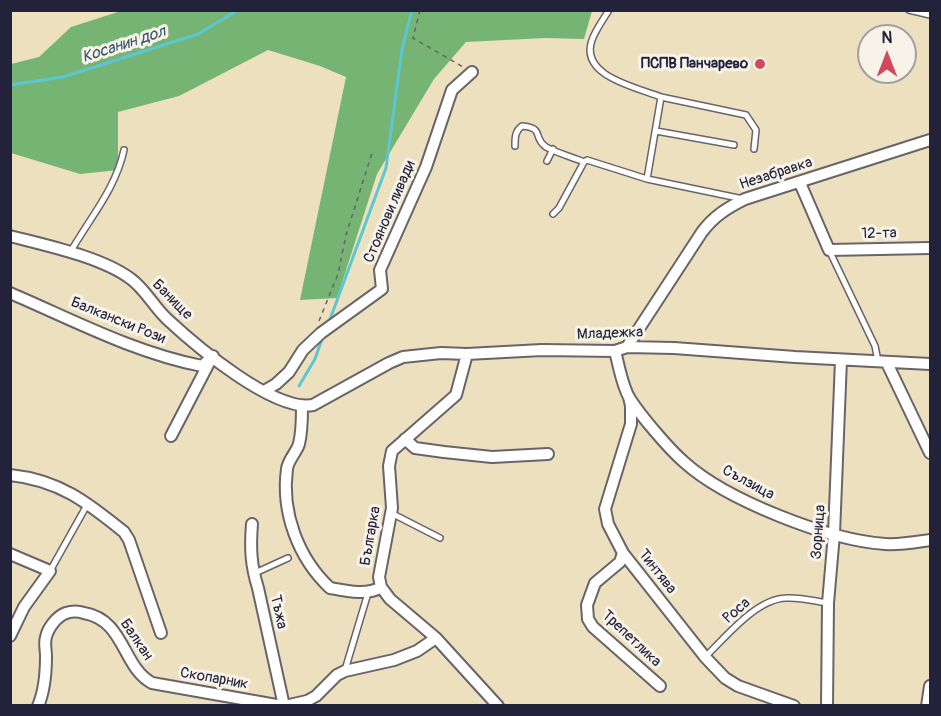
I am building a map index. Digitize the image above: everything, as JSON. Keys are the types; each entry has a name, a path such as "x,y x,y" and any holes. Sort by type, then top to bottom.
{"street":[{"name":"Стоянови ливади","path":"264,391 289,372 303,350 321,333 382,289 380,270 426,167 452,90 472,72"},
{"name":"Незабравка","path":"627,347 711,220 728,207 745,199 930,140"},
{"path":"800,183 829,250"},
{"name":"Банище","path":"10,236 101,263 131,279 166,318 213,356 264,391 280,400 302,407"},
{"name":"12-та","path":"829,250 930,248"},
{"name":"Балкански Рози","path":"10,293 94,330 177,361 202,366 213,356"},
{"name":"Младежка","path":"302,407 313,405 403,357 441,353 542,350 615,351 627,347 674,348 930,364"},
{"name":"Сълзица","path":"615,351 629,397 684,462 710,479 784,519 852,540 886,545 930,540"},
{"name":"Българка","path":"467,354 456,395 392,451 389,458 393,494 379,577 381,587 390,599 436,638 498,705"},
{"path":"171,436 213,356"},
{"name":"Зорница","path":"827,705 828,603 834,534 841,360"},
{"path":"883,362 930,453"},
{"name":"Тинтява","path":"629,397 631,415 629,431 605,509 608,524 623,553 705,657 725,678 738,686 794,705"},
{"path":"302,407 299,444 287,467 285,503 294,533 307,561 330,588 369,591 381,587"},
{"path":"405,439 415,448 444,452 492,457 548,454"},
{"path":"10,475 30,477 60,487 124,532 129,540 161,633"},
{"name":"Тъжа","path":"252,525 249,548 253,573 284,705"},
{"name":"Трепетлика","path":"623,553 620,562 595,583 587,605 588,619 593,627 660,686"},
{"path":"10,554 50,571 24,607 10,636"},
{"name":"Балкан","path":"38,705 46,675 46,637 56,619 68,612 91,614 105,621 113,629 142,676"},
{"path":"345,671 394,660 417,651 436,638"},
{"name":"Скопарник","path":"142,676 153,683 284,705 306,701 316,696 345,671"},
{"path":"927,705 930,686"}],"lane":[{"path":"609,10 591,42 591,61 599,71 661,97 746,115 756,129 754,150"},
{"path":"909,10 930,15"},
{"path":"647,179 661,97"},
{"path":"515,146 516,133 519,128 532,127 537,129 540,140 546,146 584,162 596,161 647,179 745,199"},
{"path":"656,131 734,145"},
{"path":"547,161 553,149"},
{"path":"70,253 112,185 121,165 124,150"},
{"path":"553,214 559,208 584,162"},
{"path":"829,250 883,362"},
{"path":"50,571 87,505"},
{"path":"391,513 440,538"},
{"path":"253,573 288,558"},
{"path":"345,671 369,591"},
{"name":"Роса","path":"705,657 765,603 794,597 828,603"}],"path":[{"path":"420,10 413,38 472,72"},
{"path":"318,324 338,274 340,256 372,150"}],"green space":[{"path":"121,11 592,11 584,39 545,38 466,42 434,79 377,174 337,298 300,300 346,77 320,66 268,50 179,96 118,112 118,170 80,174 11,153 11,64 39,57 71,27"}],"waterway":[{"name":"Косанин дол","path":"10,85 63,77 198,34 238,10"},
{"path":"329,322 386,168 402,49 412,10"},
{"path":"299,386 315,359 323,336"}],"place":[{"name":"ПСПВ Панчарево","path":"760,64"}]}
